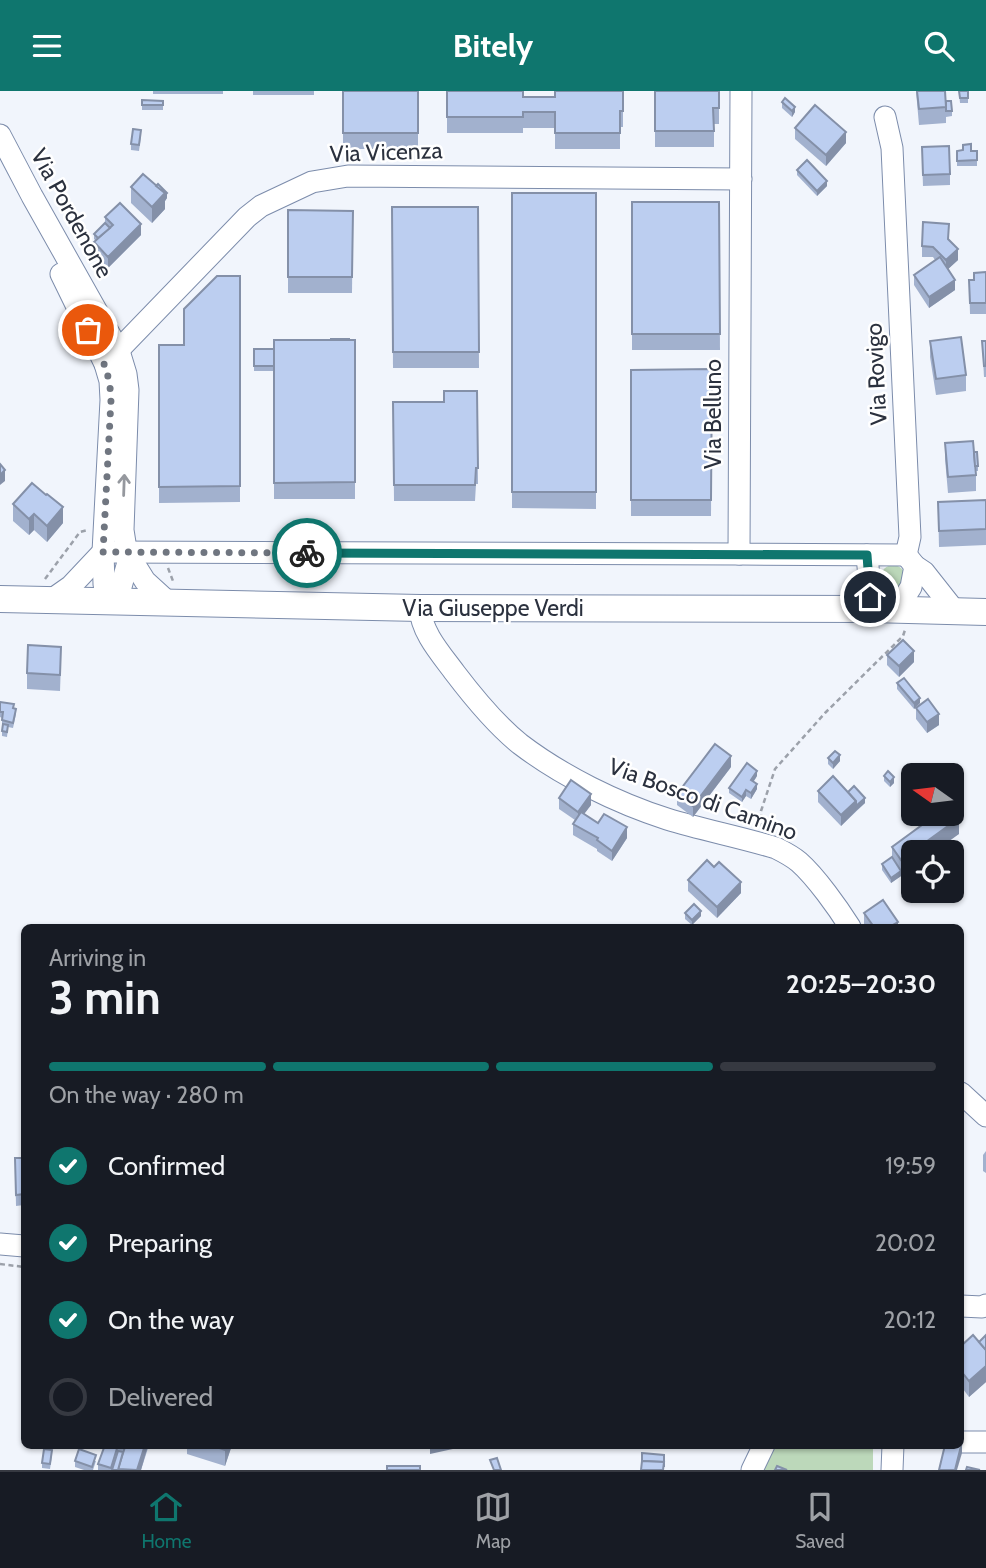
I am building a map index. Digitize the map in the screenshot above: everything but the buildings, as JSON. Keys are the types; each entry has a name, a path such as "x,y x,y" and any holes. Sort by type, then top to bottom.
{"main road":[{"name":"Via Giuseppe Verdi","path":"0,599 47,591 112,601 419,608 870,609 986,612"}],"street":[{"name":"Via Belluno","path":"739,554 741,91"},
{"name":"Via Rovigo","path":"885,117 892,148 910,537 911,587 905,610"},
{"name":"Via Pordenone","path":"0,135 24,190 112,357 126,374 128,390 123,530 127,552 126,571 112,601"},
{"name":"Via Pordenone","path":"0,153 24,190"},
{"name":"Via Vicenza","path":"112,357 247,217 271,201 312,182 348,176 741,179"},
{"name":"Via Pordenone","path":"112,357 103,552 104,584 112,601"},
{"path":"47,591 71,586 103,552 867,555 910,560 924,572 954,611"},
{"path":"127,552 145,581 168,602"},
{"path":"867,555 870,609"},
{"name":"Via Bosco di Camino","path":"419,608 420,618 430,639 446,662 479,704 520,743 600,792 632,806 666,819 763,844 783,852 801,864 848,924"},
{"path":"964,1096 986,1116"},
{"path":"0,1244 21,1246"},
{"path":"964,1306 986,1305"},
{"path":"964,1442 986,1442"},
{"path":"752,1470 762,1449"},
{"path":"892,1470 893,1449"}],"path":[{"path":"47,591 80,532 104,529"},
{"path":"763,844 761,811 775,769 825,713 903,636 905,610"},
{"path":"0,1265 21,1267"}],"green space":[{"path":"893,565 902,568 905,577 902,586 893,589 884,586 881,577 884,568"},
{"path":"772,1449 873,1449 873,1470 757,1470"}],"way so far":[{"path":"88,330 105,364 110,381 103,552 307,553"}],"route":[{"path":"307,553 867,555 870,597"}]}
